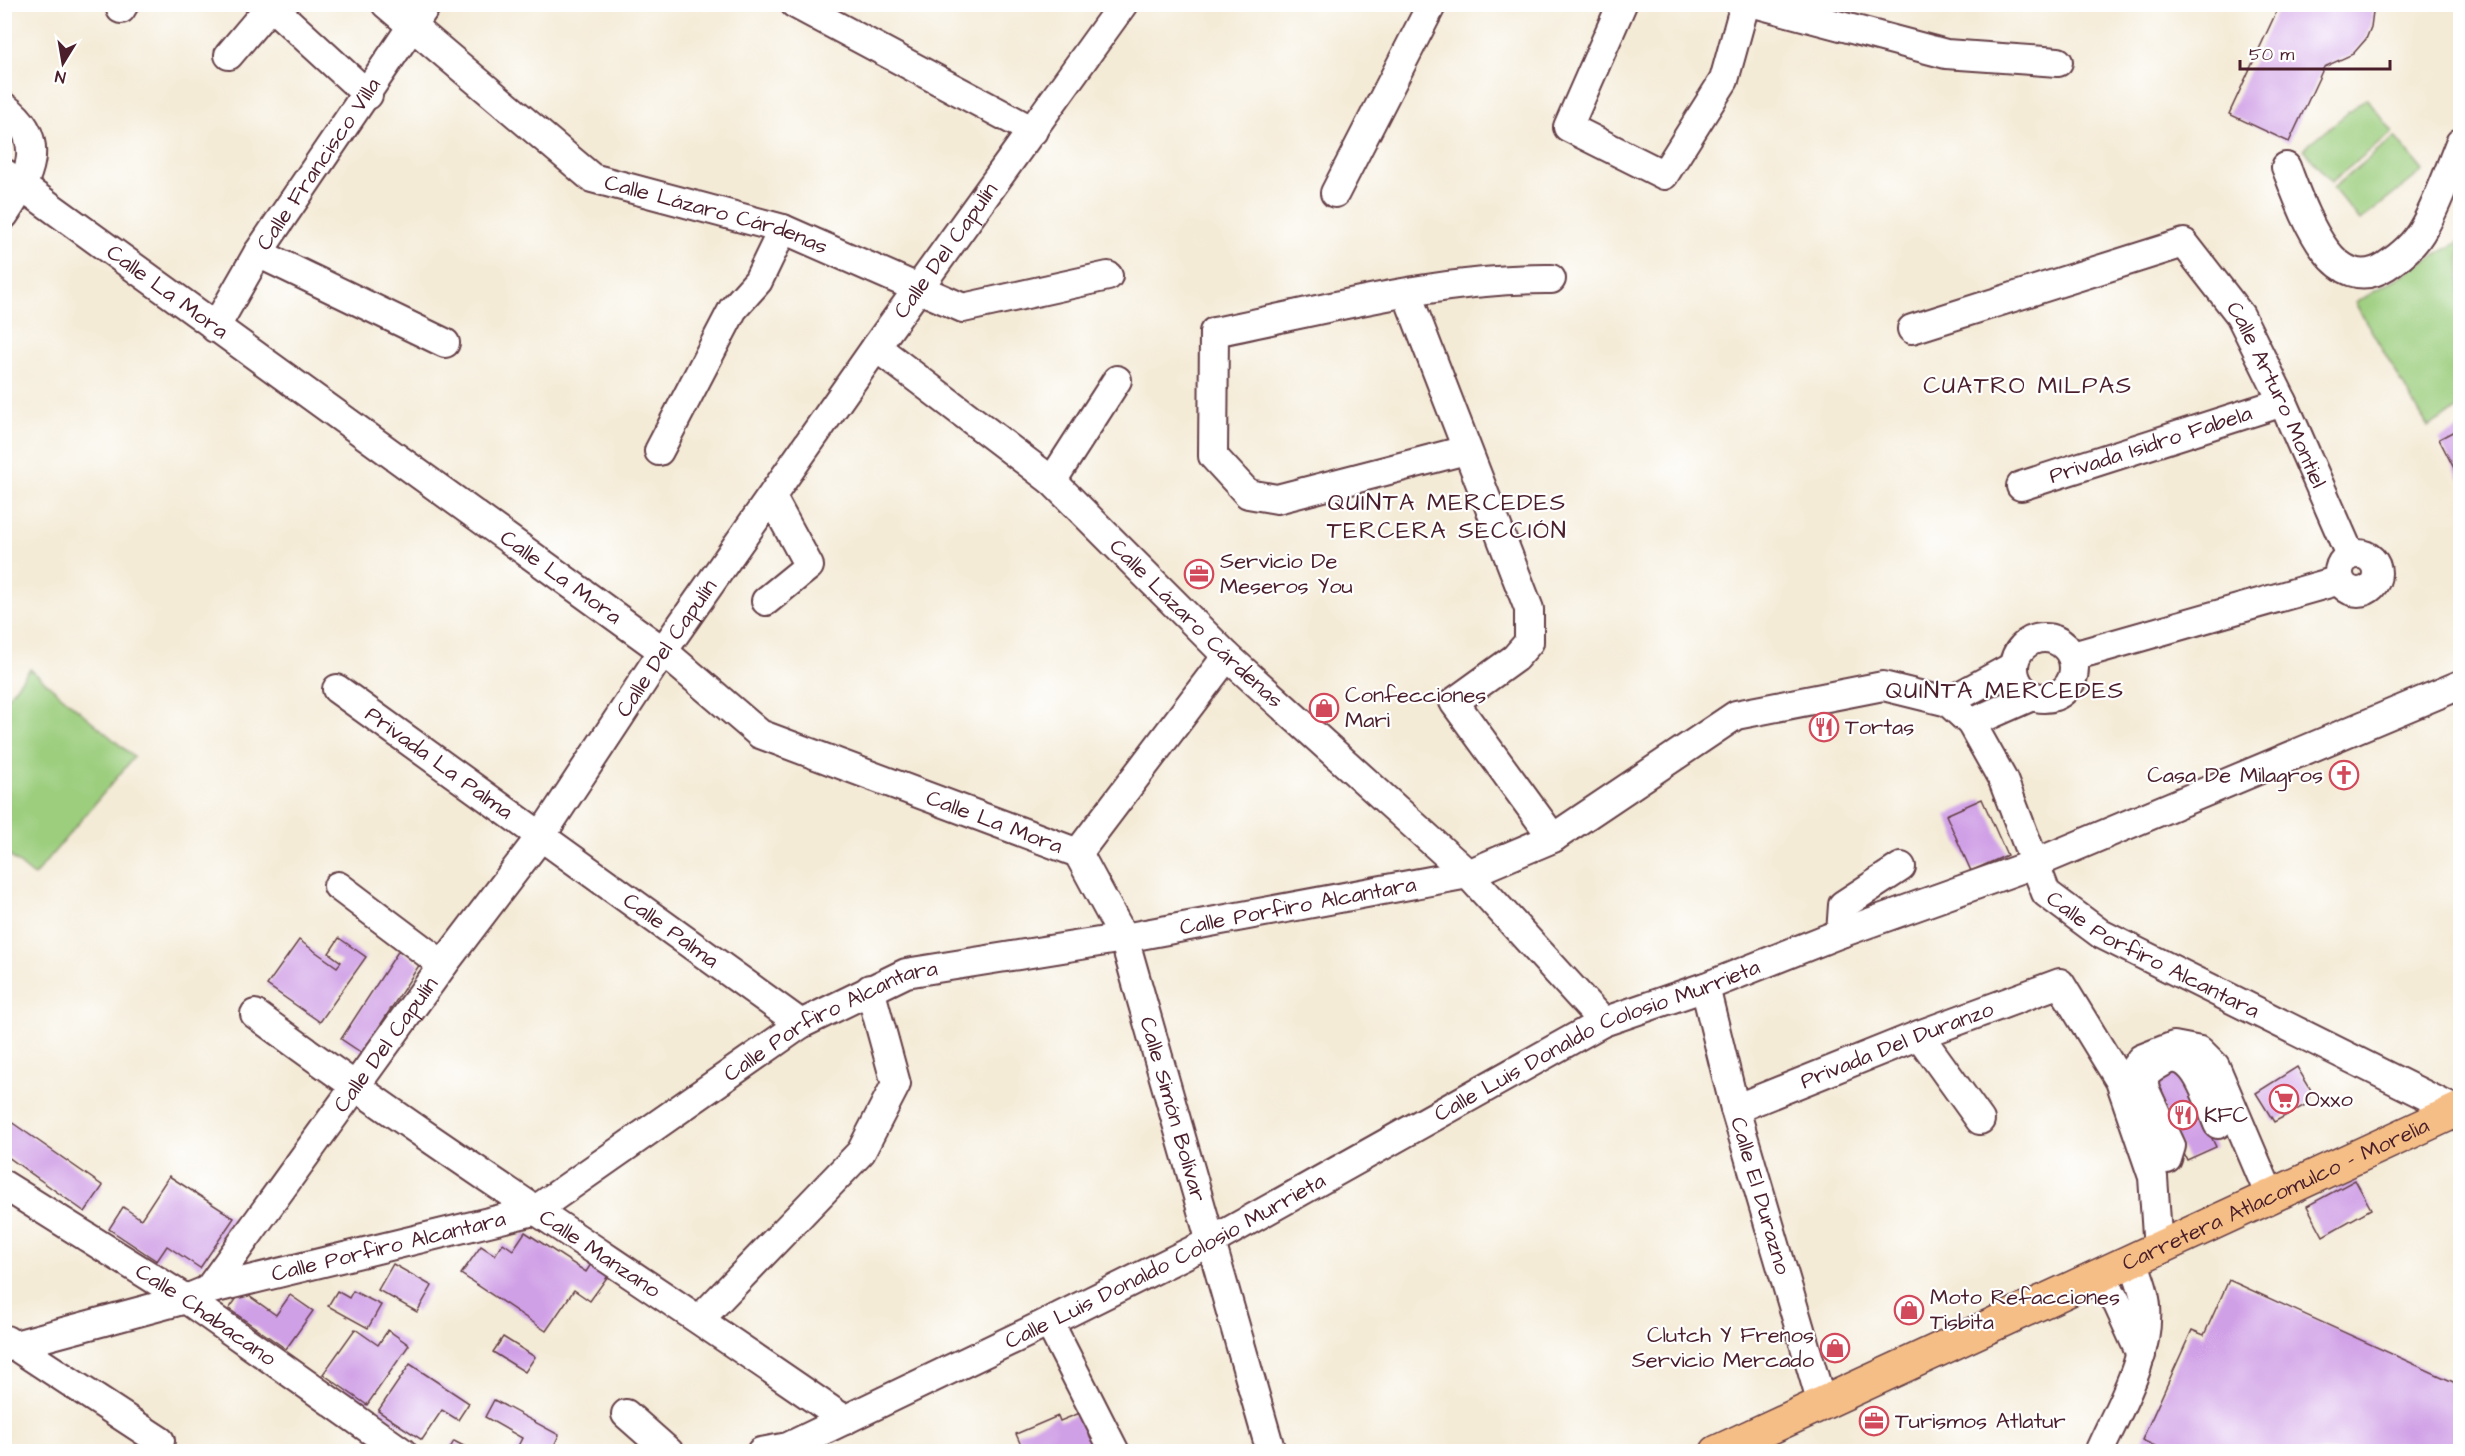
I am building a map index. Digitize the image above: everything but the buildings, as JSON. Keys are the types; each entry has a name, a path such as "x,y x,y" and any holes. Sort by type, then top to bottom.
{"main road":[{"name":"Carretera Atlacomulco - Morelia","path":"1717,1452 2459,1110"}],"street":[{"name":"Calle Lázaro Cárdenas","path":"386,4 420,16 592,178 783,229 963,308 1108,276"},
{"path":"795,4 1034,131"},
{"name":"Calle Del Capulín","path":"197,1294 542,836 663,651 876,346 1034,131 1123,4"},
{"path":"1335,193 1432,4"},
{"path":"1622,4 1568,127 1665,175 1724,80 1745,4"},
{"path":"1758,4 1946,54 2058,62"},
{"path":"229,55 271,5 368,95"},
{"name":"Calle Francisco Villa","path":"215,328 258,253 420,16"},
{"path":"4,107 14,114 30,139 33,154 14,179 4,215"},
{"path":"2286,167 2309,227 2340,266 2356,274 2374,273 2405,253 2424,227 2452,172 2460,143"},
{"name":"Calle La Mora","path":"14,179 215,328 663,651 760,734 1078,853 1124,938"},
{"path":"659,451 733,309 758,281 783,229"},
{"name":"Calle Arturo Montiel","path":"1912,329 2184,243 2240,315 2283,402 2345,568 2073,656"},
{"path":"258,253 445,343"},
{"path":"1466,450 1278,499 1248,494 1213,456 1214,332 1407,294 1507,278 1551,279"},
{"path":"1407,294 1529,609 1529,642 1515,658 1454,702 1553,838"},
{"name":"Calle Lázaro Cárdenas","path":"876,346 1052,481 1227,656 1468,874 1603,1022"},
{"path":"1052,481 1117,380"},
{"name":"Privada Isidro Fabela","path":"2021,486 2283,402"},
{"path":"766,601 809,566 772,498"},
{"path":"1971,723 2032,696 2046,698 2060,694 2070,684 2075,671 2073,656 2065,645 2053,639 2039,638 2022,648 2014,666 2018,683 2032,696"},
{"path":"1078,853 1227,656"},
{"path":"1948,702 2014,666"},
{"name":"Calle Luis Donaldo Colosio Murrieta","path":"761,1452 789,1447 1049,1323 1212,1241 1603,1022 1706,987 1841,933 2034,864 2460,685"},
{"name":"Calle Porfiro Alcantara","path":"8,1344 197,1294 534,1211 801,1024 870,988 906,973 1124,938 1468,874 1553,838 1736,715 1883,686 1948,702 1971,723 2003,780 2046,893 2101,934 2459,1110"},
{"name":"Privada La Palma","path":"337,689 542,836"},
{"name":"Calle Palma","path":"542,836 801,1024"},
{"path":"1841,933 1843,905 1901,867"},
{"path":"338,886 443,965"},
{"name":"Calle Simón Bolívar","path":"1124,938 1271,1452"},
{"name":"Privada Del Duranzo","path":"1735,1109 1918,1035 2060,982 2120,1080 2153,1177 2154,1197"},
{"name":"Calle El Durazno","path":"1706,987 1735,1109 1822,1404"},
{"path":"700,1319 861,1152 896,1084 870,988"},
{"name":"Calle Manzano","path":"255,1014 354,1088 534,1211 700,1319 845,1420"},
{"path":"1918,1035 1980,1120"},
{"path":"2099,1452 2141,1356 2145,1336 2145,1256 2154,1197 2171,1146 2145,1090 2143,1078 2150,1069 2172,1058 2183,1059 2193,1068 2263,1202"},
{"name":"Calle Chabacano","path":"4,1185 197,1294 386,1448"},
{"path":"2099,1277 2116,1300 2141,1356"},
{"path":"1049,1323 1115,1452"},
{"path":"8,1344 160,1441"},
{"path":"626,1414 669,1452"}],"green space":[{"path":"2366,98 2393,132 2331,182 2303,149"},
{"path":"2395,137 2423,171 2360,221 2333,188"},
{"path":"2460,241 2460,407 2428,427 2355,303"},
{"path":"30,669 134,757 34,876 4,851 5,700"}],"place":[{"name":"Servicio De Meseros You","path":"1199,574"},
{"name":"Confecciones Mari","path":"1324,708"},
{"name":"Tortas","path":"1824,727"},
{"name":"Casa De Milagros","path":"2344,775"},
{"name":"Oxxo","path":"2284,1099"},
{"name":"KFC","path":"2183,1115"},
{"name":"Moto Refacciones Tisbita","path":"1909,1310"},
{"name":"Clutch Y Frenos Servicio Mercado","path":"1835,1348"},
{"name":"Turismos Atlatur","path":"1874,1421"}],"district":[{"name":"CUATRO MILPAS","path":"2028,386"},
{"name":"QUINTA MERCEDES TERCERA SECCIÓN","path":"1447,517"},
{"name":"QUINTA MERCEDES","path":"2005,691"}]}
